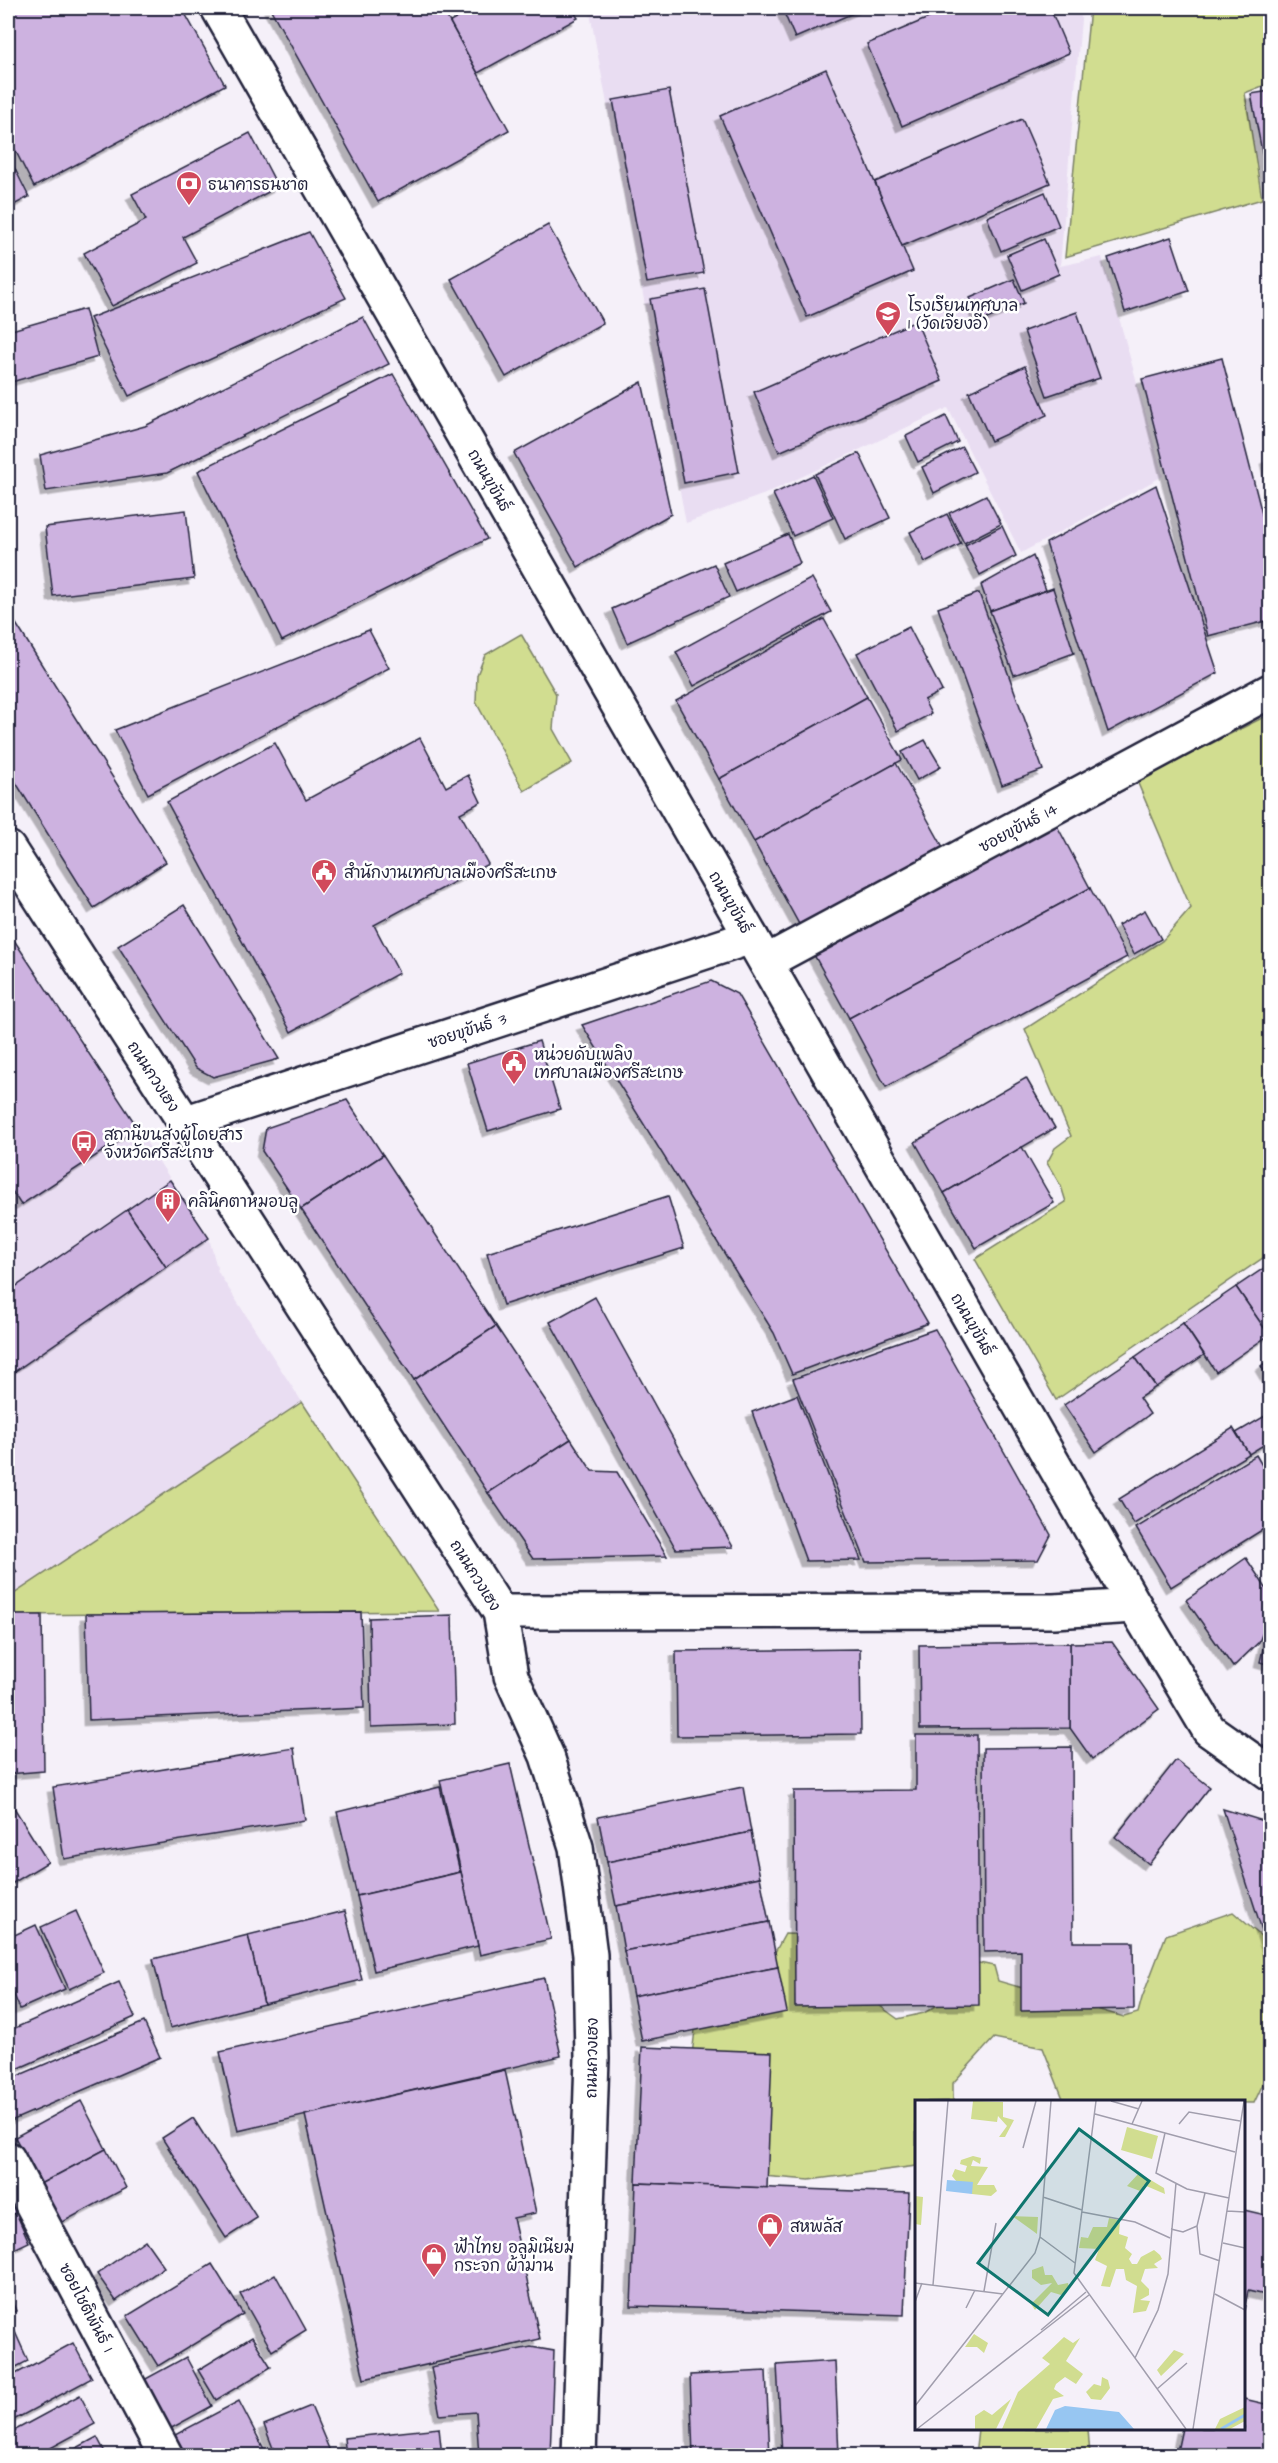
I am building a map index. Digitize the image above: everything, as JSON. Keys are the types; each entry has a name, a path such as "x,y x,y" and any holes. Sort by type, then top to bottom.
{"street":[{"name":"ถนนขุขันธ์","path":"218,8 1135,1606 1209,1730 1270,1773"},
{"name":"ซอยขุขันธ์ 14","path":"758,949 1270,691"},
{"name":"ถนนกวงเฮง","path":"8,848 500,1612 511,1676 547,1756 576,1847 590,1955 592,2058 579,2456"},
{"name":"ซอยขุขันธ์ 3","path":"184,1122 758,949"},
{"path":"500,1612 1054,1611 1135,1606"},
{"name":"ซอยโชติพันธ์ 1","path":"8,2158 166,2456"}],"shaded area":[{"name":"โรงเรียนเทศบาล 1 (วัดเจียงอี)","path":"589,8 1082,8 1060,266 1102,257 1163,476 1021,553 948,408 765,494 686,523"},
{"path":"8,931 209,1238 218,1272 302,1402 8,1598"}],"green space":[{"path":"1090,8 1270,8 1270,83 1245,93 1262,199 1065,257"},
{"path":"521,634 556,694 553,729 572,763 524,791 476,702 477,675 485,655"},
{"path":"1270,714 1270,1253 1056,1400 975,1259 1066,1202 1061,1186 1047,1163 1055,1148 1071,1136 1025,1029 1162,941 1191,908 1137,781"},
{"path":"302,1402 439,1611 8,1615 8,1598"},
{"path":"1233,1912 1270,1944 1270,2069 1254,2103 1245,2103 1245,2100 1064,2100 1043,2048 994,2038 953,2083 953,2100 915,2100 915,2166 809,2180 763,2176 690,2071 697,2014 769,1963 785,1934 835,1935 855,1988 898,2019 924,2013 959,1993 969,1961 994,1966 998,1981 1124,2017 1138,2013 1166,1935"},
{"path":"978,2430 1088,2430 1090,2455 975,2455"}],"building":[{"path":"12,8 182,8 225,85 34,187 8,136 8,10"},
{"path":"270,8 442,8 509,130 378,202"},
{"path":"476,8 572,8 578,18 478,73 450,22"},
{"path":"782,8 865,8 795,38"},
{"path":"952,8 1050,8 1069,53 902,126 867,44"},
{"path":"826,69 913,271 807,317 720,116"},
{"path":"669,90 704,273 647,283 613,100"},
{"path":"1270,91 1270,189 1269,189 1251,94"},
{"path":"1022,119 1050,183 902,246 875,182"},
{"name":"ธนาคารธนชาต","path":"250,133 278,187 183,237 197,263 112,306 84,253 146,220 132,194"},
{"path":"8,155 29,197 8,208"},
{"path":"1045,192 1059,226 1001,251 987,217"},
{"path":"548,225 603,323 506,377 451,279"},
{"path":"309,232 346,298 129,396 90,318"},
{"path":"1171,237 1189,291 1125,312 1108,258"},
{"path":"1044,239 1059,274 1022,290 1007,255"},
{"path":"1014,279 1024,303 980,322 970,298"},
{"path":"705,289 739,472 684,483 650,299"},
{"path":"85,309 98,357 8,383 8,331"},
{"path":"1077,312 1100,378 1047,396 1024,331"},
{"path":"363,317 389,364 167,473 46,491 40,455 145,426"},
{"path":"916,321 942,381 779,452 754,392"},
{"path":"1222,358 1270,545 1270,620 1208,636 1142,379"},
{"path":"1025,366 1047,415 991,441 969,392"},
{"path":"393,374 487,539 282,641 198,471"},
{"path":"642,382 671,514 578,567 514,453"},
{"path":"946,416 958,442 918,462 906,436"},
{"path":"962,447 975,472 934,493 922,467"},
{"path":"859,453 890,518 845,539 815,474"},
{"path":"1270,457 1270,478 1266,459"},
{"path":"813,475 833,518 793,536 773,494"},
{"path":"1156,485 1218,673 1108,732 1046,543"},
{"path":"986,495 1001,524 964,543 949,513"},
{"path":"186,510 194,579 53,596 45,527"},
{"path":"947,514 961,544 925,562 910,532"},
{"path":"1002,526 1016,556 980,575 965,545"},
{"path":"788,534 800,563 736,592 723,563"},
{"path":"1033,556 1046,590 990,611 981,585"},
{"path":"714,564 729,597 627,643 612,609"},
{"path":"812,578 831,612 694,686 676,652"},
{"path":"1053,588 1074,653 1014,675 990,611"},
{"path":"979,593 1043,770 1002,785 938,608"},
{"path":"8,611 166,862 94,908 8,770"},
{"path":"824,619 867,697 719,779 676,701"},
{"path":"909,627 942,691 924,700 931,714 898,731 857,653"},
{"path":"369,630 389,668 148,794 115,730"},
{"path":"867,697 902,760 754,842 719,779"},
{"name":"สำนักงานเทศบาลเมืองศรีสะเกษ","path":"420,738 446,787 468,775 481,802 460,813 488,864 374,925 399,973 291,1032 167,802 275,743 306,800"},
{"path":"925,740 941,767 917,780 902,752"},
{"path":"896,763 943,847 800,926 754,842"},
{"path":"1055,822 1090,888 849,1018 813,953"},
{"path":"1090,888 1127,957 886,1087 849,1018"},
{"path":"184,905 279,1059 213,1077 196,1068 118,946"},
{"path":"1145,910 1161,939 1134,954 1118,925"},
{"path":"8,931 138,1128 21,1205 8,1185"},
{"path":"711,981 737,994 928,1323 792,1374 774,1333 582,1025"},
{"name":"หน่วยดับเพลิง เทศบาลเมืองศรีสะเกษ","path":"539,1041 560,1109 488,1131 467,1063"},
{"path":"1026,1078 1055,1128 944,1193 915,1142"},
{"path":"347,1100 383,1155 301,1209 262,1151 266,1128"},
{"path":"1022,1147 1054,1203 976,1248 944,1193"},
{"path":"383,1155 496,1326 414,1380 301,1209"},
{"name":"คลินิคตาหมอบลู","path":"170,1180 209,1238 166,1267 127,1210"},
{"path":"668,1196 684,1248 503,1305 487,1253"},
{"path":"127,1210 166,1267 8,1376 8,1292"},
{"path":"1270,1264 1270,1334 1269,1335 1236,1287"},
{"path":"1236,1287 1269,1335 1216,1372 1183,1323"},
{"path":"595,1297 733,1547 676,1549 550,1322"},
{"path":"1183,1323 1204,1355 1156,1387 1135,1357"},
{"path":"496,1326 571,1439 488,1493 414,1380"},
{"path":"935,1329 1051,1535 1038,1560 866,1562 793,1379"},
{"path":"1135,1357 1156,1387 1139,1398 1150,1414 1096,1452 1064,1405"},
{"path":"1270,1359 1270,1381 1261,1366"},
{"path":"797,1395 861,1560 806,1561 752,1412"},
{"path":"1270,1413 1270,1441 1249,1454 1236,1433"},
{"path":"1233,1428 1249,1454 1134,1524 1119,1499"},
{"path":"571,1439 592,1471 617,1472 667,1556 533,1559 488,1493"},
{"path":"1256,1455 1270,1479 1270,1525 1171,1587 1136,1528"},
{"path":"8,1558 17,1572 8,1578"},
{"path":"1246,1558 1270,1594 1270,1614 1259,1642 1233,1667 1186,1600"},
{"path":"361,1612 364,1708 89,1720 86,1614"},
{"path":"8,1615 42,1615 44,1771 8,1774"},
{"path":"452,1615 455,1724 371,1727 369,1618"},
{"path":"1270,1619 1270,1665 1260,1662"},
{"path":"1112,1642 1159,1709 1092,1759 1070,1728 1070,1643"},
{"path":"1070,1643 1070,1728 920,1729 919,1645"},
{"path":"860,1649 861,1734 677,1736 676,1651"},
{"path":"916,1735 977,1735 979,2005 795,2007 794,1791 916,1790"},
{"path":"1072,1747 1073,1942 1133,1942 1134,2009 1021,2011 1021,1951 984,1952 983,1748"},
{"path":"294,1748 305,1820 64,1859 53,1787"},
{"path":"1176,1760 1210,1787 1149,1864 1115,1837"},
{"path":"510,1764 551,1939 480,1955 440,1780"},
{"path":"440,1787 460,1872 357,1896 337,1812"},
{"path":"743,1787 751,1832 607,1862 598,1817"},
{"path":"8,1798 48,1862 8,1886"},
{"path":"1223,1809 1270,1823 1270,1955"},
{"path":"751,1832 760,1877 616,1906 607,1862"},
{"path":"461,1872 478,1946 374,1971 357,1896"},
{"path":"760,1877 769,1922 624,1951 616,1906"},
{"path":"76,1911 104,1973 69,1989 41,1927"},
{"path":"345,1911 362,1980 264,2004 248,1935"},
{"path":"769,1922 778,1967 633,1996 624,1951"},
{"path":"36,1925 65,1989 20,2009 8,1981 8,1938"},
{"path":"248,1935 264,2004 170,2028 153,1959"},
{"path":"778,1967 787,2012 642,2041 633,1996"},
{"path":"544,1978 561,2056 238,2131 220,2052"},
{"path":"119,1982 135,2017 8,2073 8,2031"},
{"path":"144,2022 160,2057 11,2121 8,2112 8,2080"},
{"path":"642,2047 772,2052 767,2188 636,2183"},
{"name":"ฟ้าไทย อลูมิเนียม กระจก ผ้าม่าน","path":"505,2070 536,2213 513,2218 540,2339 364,2379 305,2115"},
{"path":"81,2101 106,2149 40,2184 15,2137"},
{"path":"193,2118 257,2218 226,2238 162,2138"},
{"path":"106,2149 126,2188 61,2223 40,2184"},
{"name":"สหพลัส","path":"636,2183 909,2193 904,2315 631,2306"},
{"path":"8,2194 16,2213 8,2217"},
{"path":"1245,2210 1270,2216 1270,2296 1248,2291 1245,2305"},
{"path":"16,2213 29,2242 8,2252 8,2217"},
{"path":"145,2240 164,2267 116,2301 97,2274"},
{"path":"212,2264 243,2314 158,2366 127,2316"},
{"path":"275,2274 306,2330 272,2351 240,2294"},
{"path":"8,2292 16,2311 8,2315"},
{"path":"11,2323 28,2361 8,2371 8,2325"},
{"path":"252,2337 271,2367 216,2400 198,2370"},
{"path":"73,2343 92,2378 8,2423 8,2378"},
{"path":"531,2347 554,2351 550,2456 479,2456 476,2412 440,2415 431,2367"},
{"path":"186,2357 212,2406 168,2430 142,2381"},
{"path":"835,2361 839,2456 782,2456 777,2365"},
{"path":"766,2371 770,2456 693,2456 690,2375"},
{"path":"80,2395 95,2424 36,2456 8,2456 8,2434"},
{"path":"1245,2399 1270,2405 1270,2456 1176,2456 1182,2430 1245,2430"},
{"path":"239,2401 265,2451 256,2456 183,2456 173,2436"},
{"path":"311,2406 332,2456 276,2456 264,2425"},
{"path":"439,2428 442,2456 346,2456 344,2438"},
{"path":"97,2437 107,2456 62,2456"}],"place":[{"name":"ธนาคารธนชาต","path":"189,207"},
{"name":"โรงเรียนเทศบาล 1 (วัดเจียงอี)","path":"888,337"},
{"name":"สำนักงานเทศบาลเมืองศรีสะเกษ","path":"324,895"},
{"name":"หน่วยดับเพลิง เทศบาลเมืองศรีสะเกษ","path":"514,1086"},
{"name":"สถานีขนส่งผู้โดยสาร จังหวัดศรีสะเกษ","path":"84,1166"},
{"name":"คลินิคตาหมอบลู","path":"168,1224"},
{"name":"สหพลัส","path":"770,2249"},
{"name":"ฟ้าไทย อลูมิเนียม กระจก ผ้าม่าน","path":"434,2279"}]}
